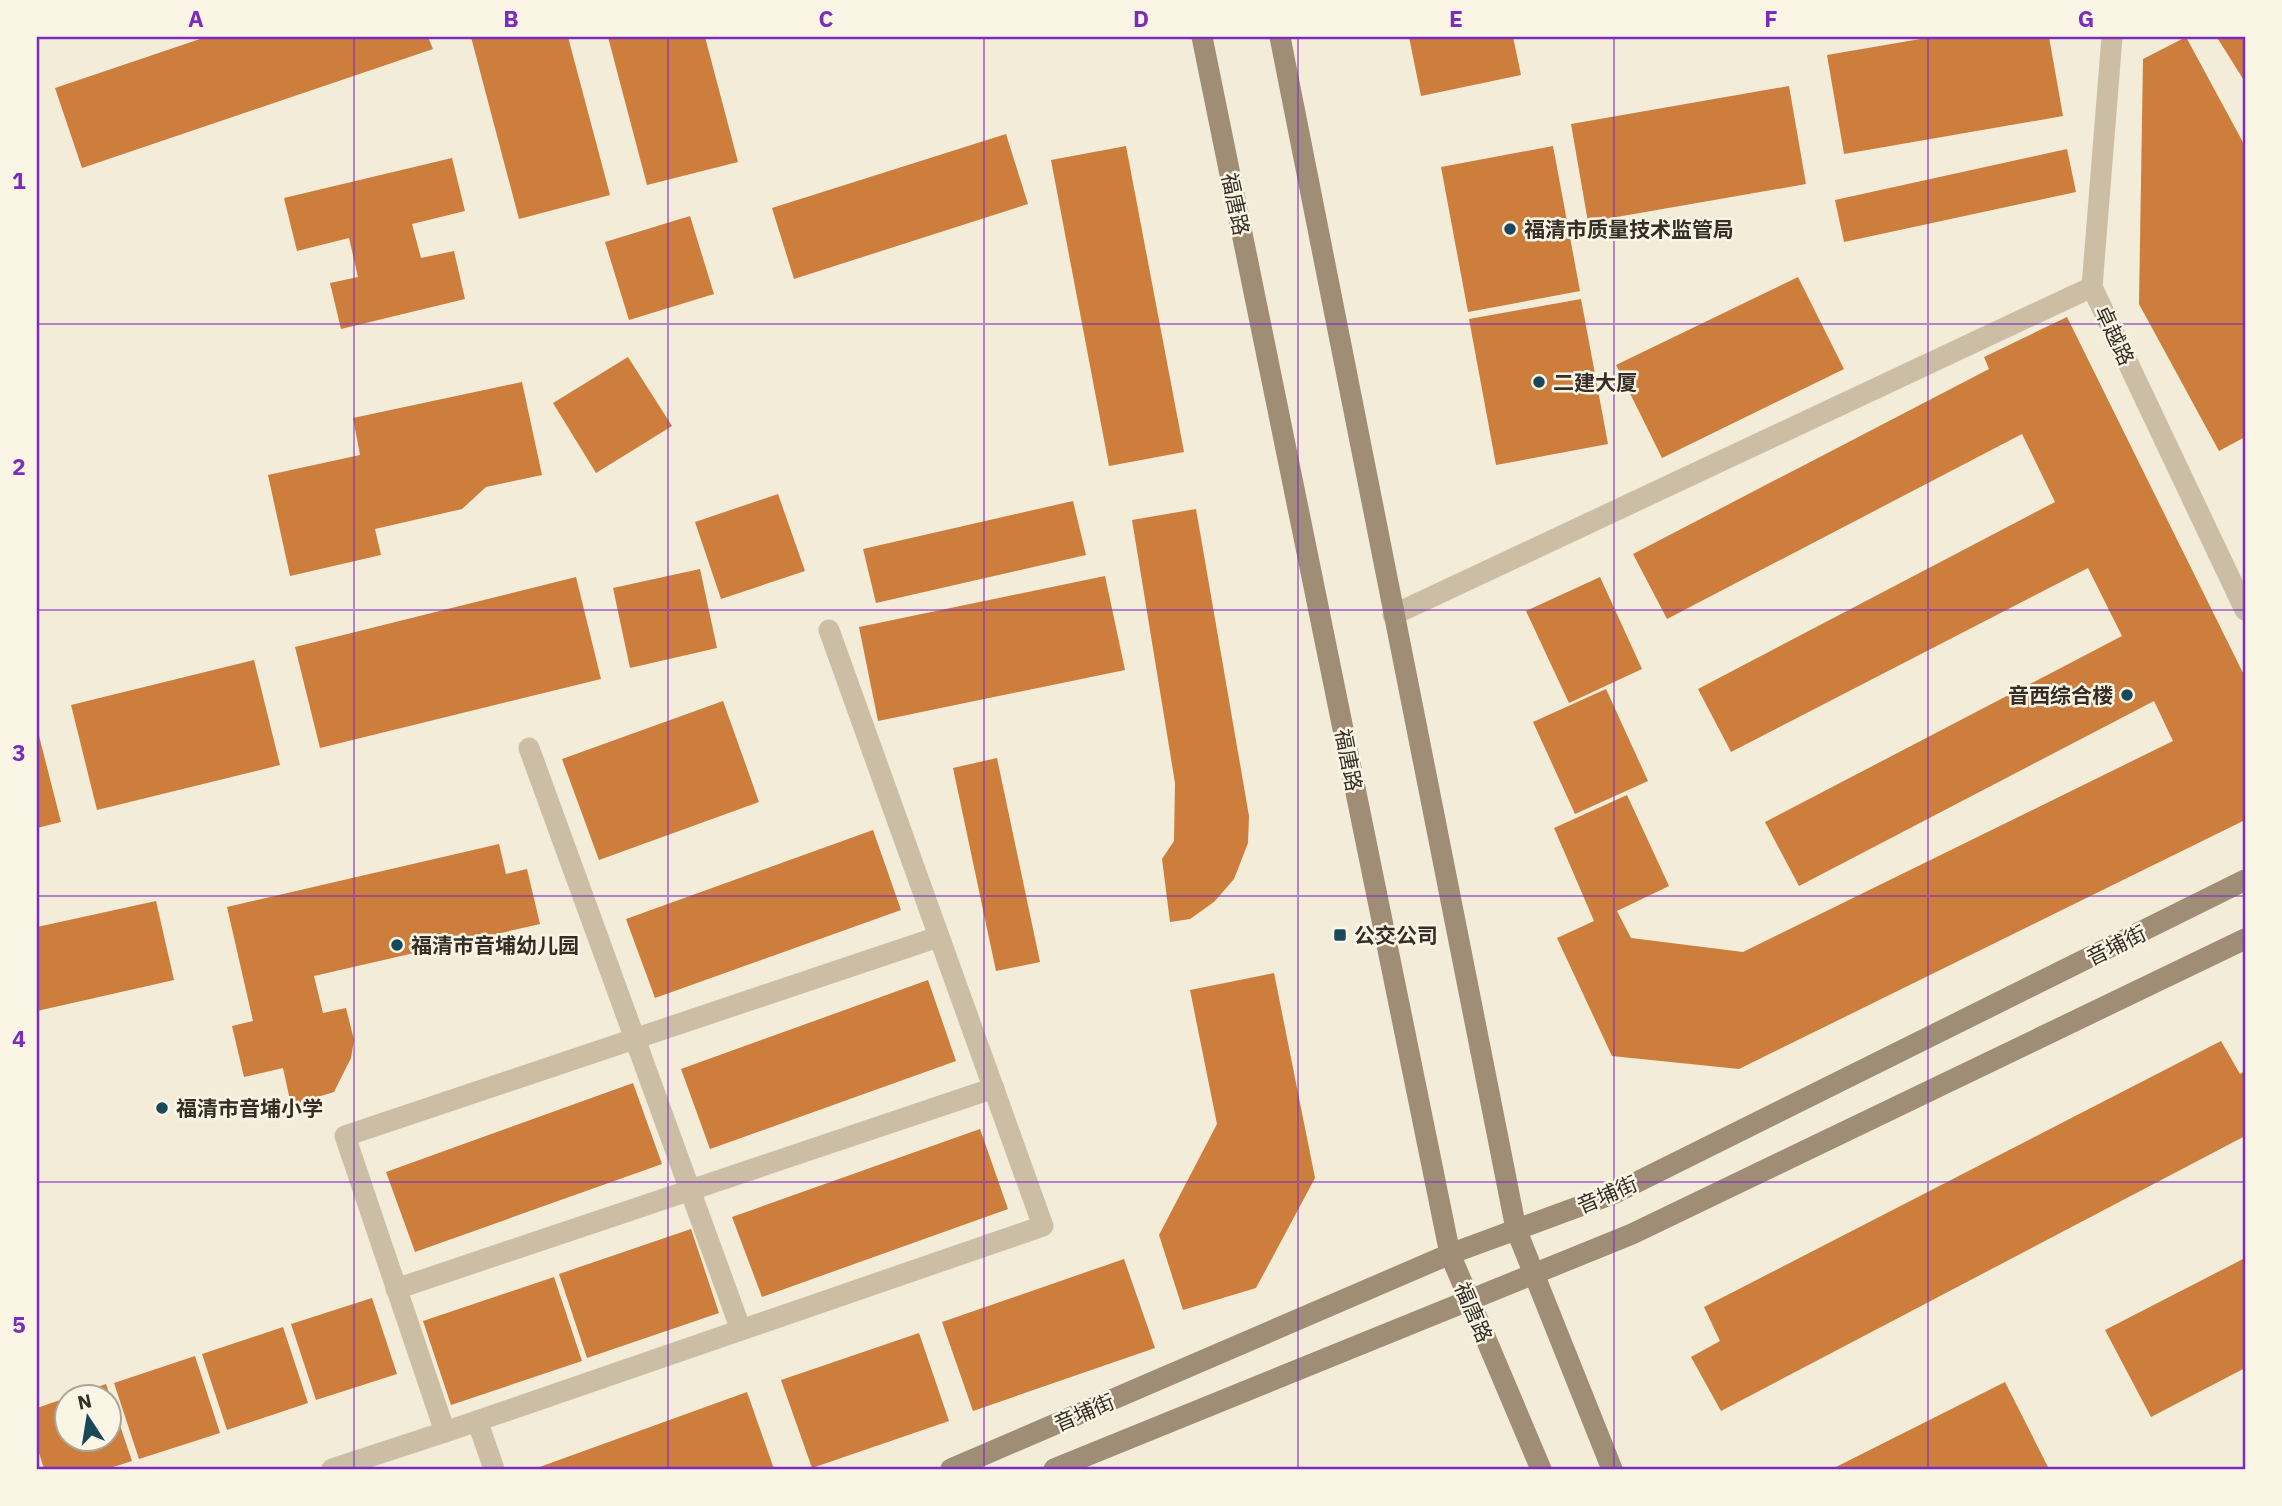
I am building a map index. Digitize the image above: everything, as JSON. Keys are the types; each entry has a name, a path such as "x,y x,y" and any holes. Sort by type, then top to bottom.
{"street":[{"name":"福唐路","path":"1202,37 1450,1254 1541,1469"},
{"path":"1280,37 1516,1229 1612,1469"},
{"name":"卓越路","path":"2112,37 2092,287 2245,610"},
{"path":"1393,615 2092,287"},
{"path":"332,1469 478,1423 1043,1226 828,630"},
{"path":"529,748 637,1038 741,1330"},
{"name":"音埔街","path":"951,1469 1450,1254 1613,1194 2245,880"},
{"path":"446,1432 345,1136 938,937"},
{"name":"音埔街","path":"1054,1469 1405,1327 1534,1271 1632,1234 2245,939"},
{"path":"396,1289 994,1088"},
{"path":"478,1423 495,1469"}],"building":[{"path":"206,37 428,37 433,49 82,168 55,88"},
{"path":"471,37 568,37 610,195 519,219"},
{"path":"608,37 705,37 738,162 647,185"},
{"path":"1409,37 1513,37 1521,75 1421,96"},
{"path":"1932,37 2049,37 2063,116 1844,154 1827,55"},
{"path":"2186,37 2245,146 2245,437 2219,451 2139,304 2143,59"},
{"path":"2245,37 2245,82 2218,39"},
{"path":"1789,86 1806,184 1588,222 1571,124"},
{"path":"1006,134 1028,204 794,279 772,208"},
{"path":"1126,146 1184,452 1109,466 1051,160"},
{"name":"福清市质量技术监管局","path":"1553,146 1580,291 1468,312 1441,167"},
{"path":"2067,149 2076,192 1844,242 1835,200"},
{"path":"452,158 465,211 412,224 421,258 454,251 465,299 341,329 330,283 358,277 349,238 297,251 284,198"},
{"path":"690,216 714,294 629,320 605,242"},
{"path":"1798,277 1844,369 1662,458 1616,365"},
{"name":"二建大厦","path":"1581,299 1608,444 1496,465 1469,319"},
{"name":"音西综合楼","path":"2067,317 2245,677 2245,820 1739,1069 1612,1056 1557,938 1594,921 1554,828 1627,795 1669,886 1617,911 1631,938 1743,952 2173,741 2154,701 1799,886 1765,822 2122,636 2088,568 1731,752 1698,689 2055,502 2022,434 1667,619 1633,554 1989,369 1984,357"},
{"path":"628,357 672,426 596,473 553,403"},
{"path":"522,382 542,475 486,487 462,509 375,529 381,555 290,576 268,475 360,455 353,418"},
{"path":"778,494 805,571 721,599 695,522"},
{"path":"1073,501 1086,555 876,603 863,549"},
{"path":"1196,509 1249,816 1248,843 1234,879 1214,902 1190,919 1170,922 1162,859 1174,841 1175,783 1132,520"},
{"path":"700,569 717,648 630,668 613,588"},
{"path":"1105,576 1125,670 878,721 859,627"},
{"path":"576,577 601,679 320,748 295,647"},
{"path":"1600,577 1642,669 1569,703 1526,611"},
{"path":"254,660 280,765 97,810 71,705"},
{"path":"1606,689 1648,781 1575,814 1533,722"},
{"path":"723,701 759,802 599,860 562,759"},
{"path":"37,728 61,822 37,828"},
{"path":"997,758 1040,962 996,971 953,768"},
{"path":"873,830 901,910 655,998 626,919"},
{"path":"499,844 506,874 527,869 540,924 314,976 323,1013 346,1008 354,1040 351,1058 334,1092 291,1105 283,1068 244,1077 232,1026 253,1021 227,907"},
{"path":"156,901 174,980 37,1011 37,927"},
{"path":"1274,973 1315,1178 1256,1288 1183,1310 1159,1235 1217,1124 1190,990"},
{"path":"928,980 956,1061 710,1149 681,1069"},
{"path":"2221,1041 2240,1074 2245,1071 2245,1136 1721,1411 1691,1357 1720,1341 1704,1307"},
{"path":"633,1083 662,1164 415,1252 386,1172"},
{"path":"980,1129 1008,1209 762,1297 732,1217"},
{"path":"691,1229 719,1313 587,1358 559,1274"},
{"path":"2245,1258 2245,1368 2151,1417 2105,1330"},
{"path":"1124,1259 1155,1348 973,1411 942,1322"},
{"path":"554,1277 582,1361 451,1405 423,1321"},
{"path":"372,1298 397,1374 316,1400 291,1324"},
{"path":"283,1327 308,1403 227,1430 202,1354"},
{"path":"919,1333 949,1421 812,1468 781,1380"},
{"path":"195,1356 220,1433 139,1459 122,1407 122,1384 114,1383"},
{"path":"2005,1382 2049,1469 1832,1469"},
{"path":"747,1392 774,1469 534,1469"},
{"path":"52,1403 52,1454 122,1454 122,1431 132,1461 107,1469 44,1469 37,1446 37,1408"}],"place":[{"name":"福清市质量技术监管局","path":"1510,229"},
{"name":"二建大厦","path":"1539,382"},
{"name":"音西综合楼","path":"2127,695"},
{"name":"公交公司","path":"1340,935"},
{"name":"福清市音埔幼儿园","path":"397,945"},
{"name":"福清市音埔小学","path":"162,1108"}]}
